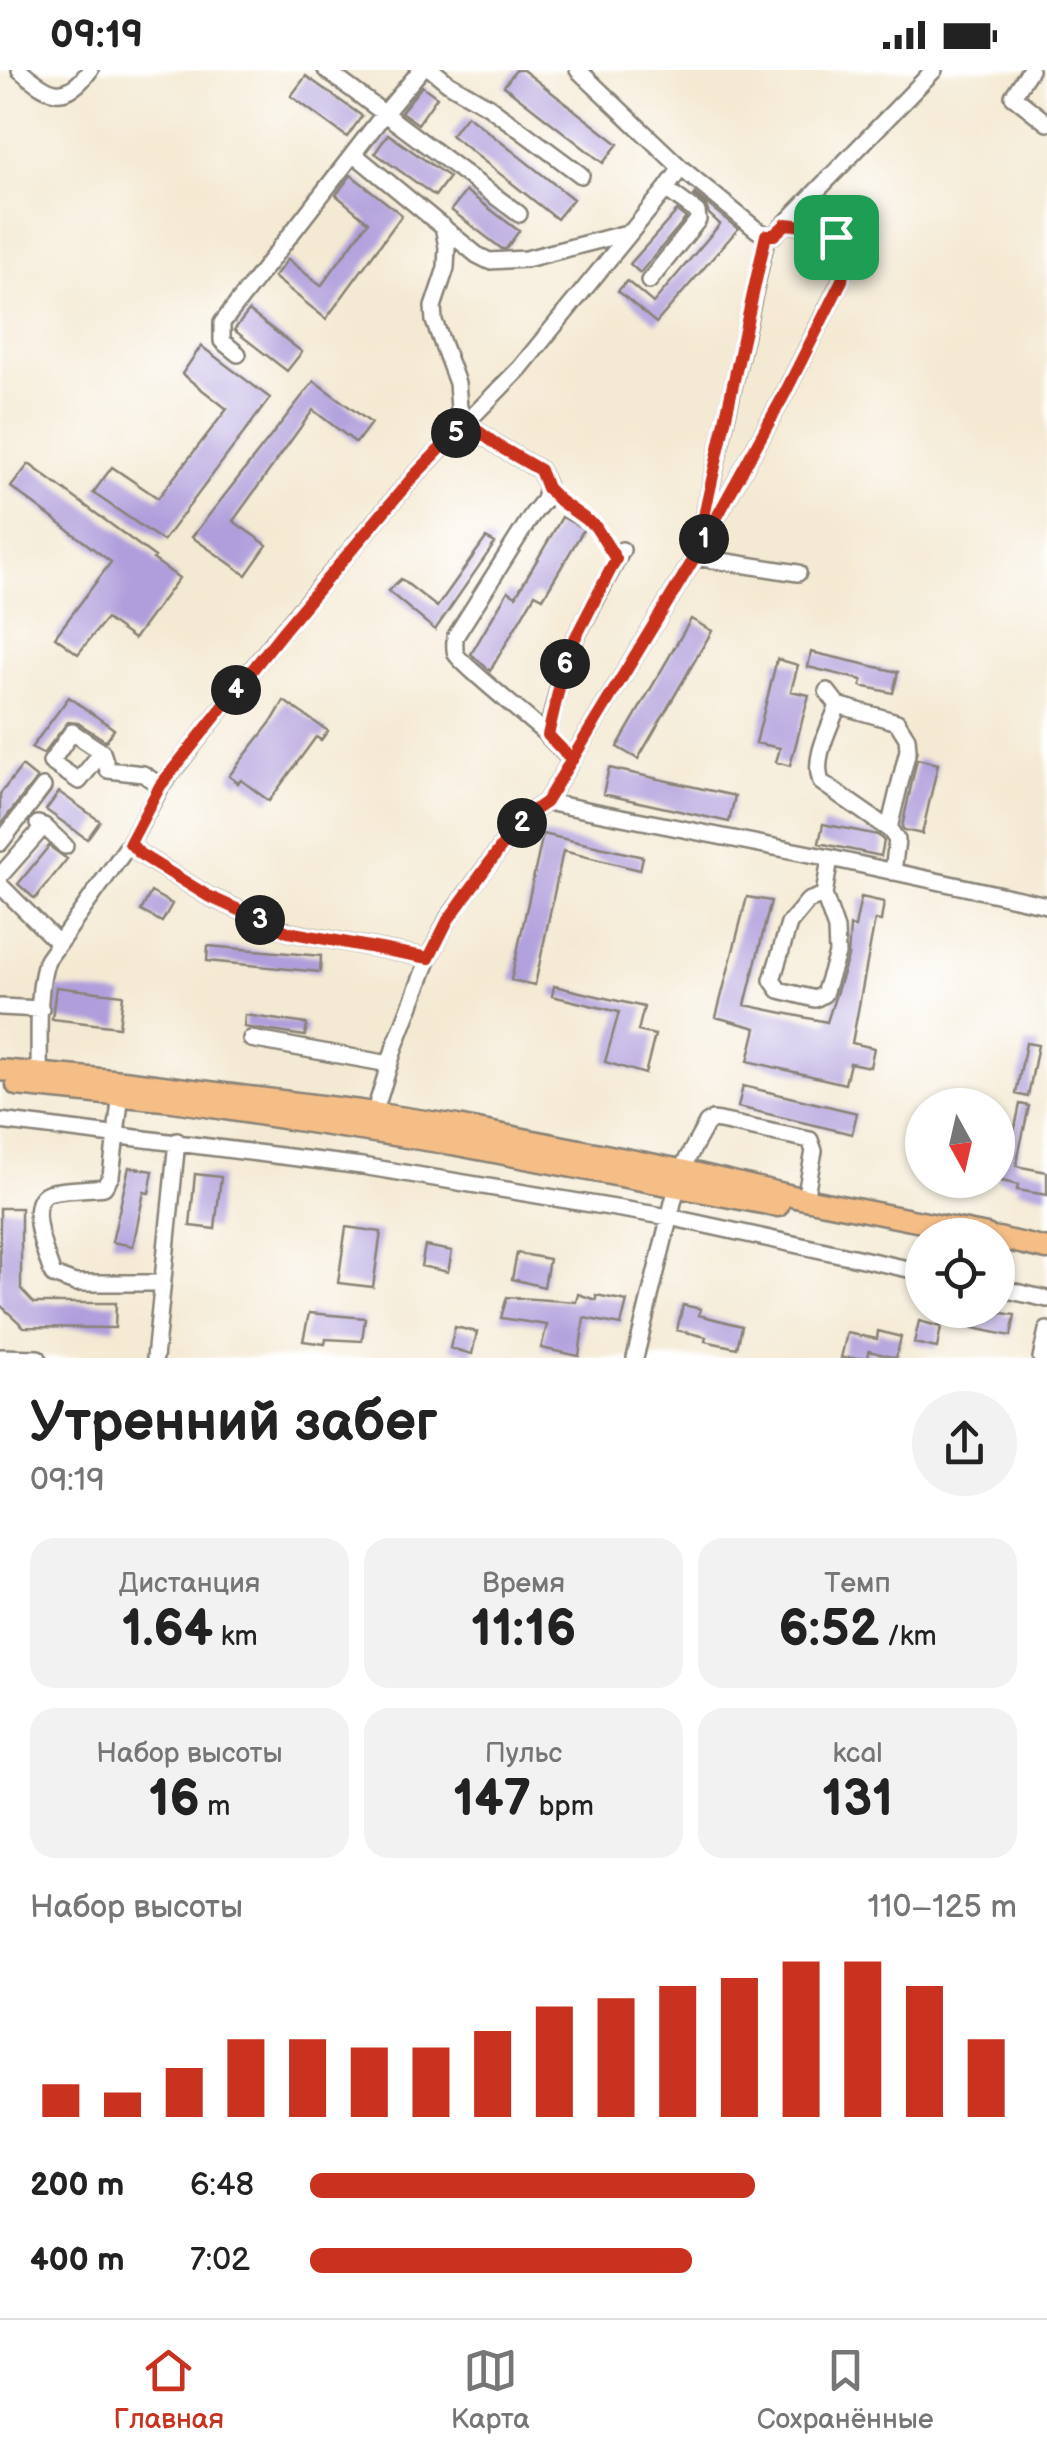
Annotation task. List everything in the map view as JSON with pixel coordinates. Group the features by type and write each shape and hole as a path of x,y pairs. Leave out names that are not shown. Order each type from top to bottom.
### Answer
{"main road":[{"path":"0,1070 372,1122 457,1126 905,1232"},
{"path":"0,1084 122,1088"},
{"path":"679,1178 905,1220"},
{"path":"1015,1242 1047,1249"},
{"path":"1015,1255 1047,1262"}],"street":[{"path":"20,70 44,90 58,94 70,91 90,70"},
{"path":"326,70 518,214"},
{"path":"238,354 222,341 222,322 422,70"},
{"path":"432,70 581,175"},
{"path":"578,70 680,168 766,235 774,235 786,224 934,70"},
{"path":"1030,70 1013,96 1047,123"},
{"path":"354,154 489,262 526,259 631,232"},
{"path":"38,1074 42,973 47,960 130,843 160,786 329,574 413,477 520,368 680,168"},
{"path":"649,281 698,220 697,212 666,189"},
{"path":"372,1122 389,1064 429,958 448,920 507,839 546,802 572,760 695,557 842,280 845,265 836,237 824,228 786,224"},
{"path":"443,226 448,247 446,268 433,307 434,321 457,383 458,408 466,422 540,470 547,488 544,500 455,638 456,655 572,760"},
{"path":"695,557 766,235"},
{"path":"457,383 482,407"},
{"path":"548,735 567,654 619,554"},
{"path":"695,557 798,573"},
{"path":"826,691 838,704 897,722 907,738 908,750 890,830"},
{"path":"838,704 817,762 817,773 821,782 890,830 897,840 893,872"},
{"path":"102,752 108,770 144,774 160,786"},
{"path":"0,843 43,787"},
{"path":"546,802 1047,906"},
{"path":"20,817 44,826 65,846"},
{"path":"0,876 44,826"},
{"path":"130,843 140,854 208,896 288,932 429,958"},
{"path":"824,895 808,901 789,924 772,980 779,990 815,999 824,994 837,954 836,929 824,895 830,858"},
{"path":"0,885 58,943"},
{"path":"0,1007 41,1010"},
{"path":"251,1039 389,1064"},
{"path":"122,1088 111,1176 104,1187 48,1193 40,1200 36,1218 52,1275 76,1283 162,1282"},
{"path":"635,1358 679,1178 703,1128 712,1120 804,1138 813,1144 805,1199"},
{"path":"0,1121 362,1166 669,1217 905,1268"},
{"path":"155,1358 177,1141"},
{"path":"1015,1292 1047,1299"},
{"path":"1041,1358 1047,1330"},
{"path":"0,1357 38,1358"}],"path":[{"path":"547,488 595,526 619,554"}],"building":[{"path":"516,70 523,70 618,144 603,163 504,86"},
{"path":"306,76 362,116 347,137 291,96"},
{"path":"422,86 437,97 418,124 401,112"},
{"path":"467,115 573,199 557,219 451,135"},
{"path":"388,134 449,177 435,196 375,153"},
{"path":"351,175 402,215 326,319 274,277 288,259 321,286 368,222 336,195"},
{"path":"466,191 519,231 506,249 451,210"},
{"path":"695,194 738,229 656,323 618,291 627,281 653,303 720,224"},
{"path":"677,211 686,218 640,273 630,264"},
{"path":"249,311 302,352 287,371 234,330"},
{"path":"201,346 270,398 163,541 93,493 112,467 158,498 227,409 182,374"},
{"path":"314,381 371,423 356,443 313,410 233,521 267,545 246,575 192,537"},
{"path":"29,464 179,578 134,639 106,619 78,654 55,637 111,562 11,487"},
{"path":"562,517 584,529 543,598 535,594 490,671 471,654 508,591 516,596"},
{"path":"486,538 495,543 435,630 388,591 401,579 437,607"},
{"path":"691,619 712,631 638,759 617,747"},
{"path":"811,652 898,672 893,693 861,686 862,680 808,667"},
{"path":"777,659 798,665 791,691 809,695 790,766 776,762 780,748 756,743"},
{"path":"69,697 114,729 106,741 78,723 68,722 43,754 31,748"},
{"path":"284,701 328,731 321,740 316,737 269,801 229,776"},
{"path":"917,759 938,764 922,834 902,827"},
{"path":"22,766 37,778 0,825 0,794"},
{"path":"609,768 735,796 729,822 603,794"},
{"path":"59,792 100,821 87,839 46,810"},
{"path":"823,824 878,835 884,841 881,856 819,843"},
{"path":"543,834 643,857 640,870 563,851 535,985 511,980"},
{"path":"49,846 67,859 35,899 18,884"},
{"path":"151,892 172,904 162,922 141,911"},
{"path":"747,897 771,901 745,1005 827,1022 848,957 850,926 855,927 861,897 884,902 881,921 875,920 852,1043 874,1048 870,1067 850,1063 845,1084 748,1061 756,1028 716,1017"},
{"path":"208,946 321,956 320,972 207,961"},
{"path":"554,986 644,1007 638,1031 655,1035 645,1074 605,1062 619,1012 552,996"},
{"path":"56,987 123,995 119,1027 52,1019"},
{"path":"245,1015 307,1024 305,1036 244,1027"},
{"path":"1026,1043 1038,1045 1028,1097 1016,1094"},
{"path":"743,1086 857,1113 852,1134 738,1107"},
{"path":"1020,1104 1029,1106 1016,1166 1047,1172 1047,1195 1017,1190 1015,1184 1015,1128"},
{"path":"129,1167 153,1171 149,1193 144,1192 133,1246 112,1242"},
{"path":"195,1174 221,1177 215,1229 190,1226"},
{"path":"0,1208 21,1208 21,1289 34,1303 116,1303 115,1328 24,1327 0,1305"},
{"path":"346,1227 381,1232 373,1287 338,1283"},
{"path":"425,1246 452,1251 448,1272 421,1266"},
{"path":"517,1253 549,1259 544,1287 512,1279"},
{"path":"578,1294 596,1300 596,1295 627,1301 621,1325 584,1318 579,1356 541,1348 547,1325 501,1318 507,1297 576,1302"},
{"path":"683,1305 701,1309 699,1315 742,1326 737,1348 677,1330"},
{"path":"309,1313 365,1318 362,1341 303,1341"},
{"path":"455,1327 477,1332 472,1354 450,1348"},
{"path":"917,1328 941,1328 937,1348 914,1343"},
{"path":"973,1328 1013,1328 1011,1336"},
{"path":"878,1331 901,1337 896,1358 869,1351 868,1358 841,1358 847,1333 877,1339"}],"route":[{"path":"836,237 824,228 786,224 774,235 766,235 695,557 633,658 572,760 548,735 551,717 567,654 616,559 595,526 547,488 540,470 466,422 413,477 284,630 160,786 130,843 140,854 208,896 288,932 429,958 448,920 507,839 546,802 572,760 695,557 842,280 845,265 836,237"}]}
